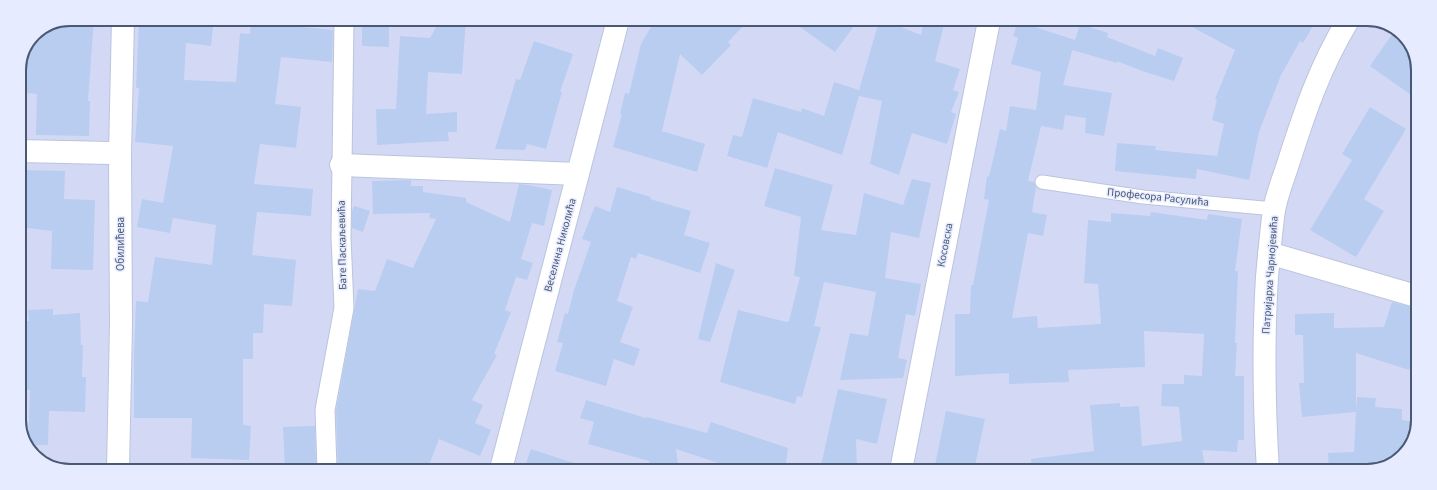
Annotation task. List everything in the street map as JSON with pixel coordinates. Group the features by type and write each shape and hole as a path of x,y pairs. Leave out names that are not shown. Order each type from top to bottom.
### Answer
{"street":[{"name":"Обилићева","path":"118,464 121,325 120,154 123,26"},
{"name":"Бате Паскаљевића","path":"327,464 325,410 344,308 341,237 344,26"},
{"name":"Веселина Николића","path":"502,464 616,26"},
{"name":"Косовска","path":"902,464 988,26"},
{"name":"Патријарха Чарнојевића","path":"1268,464 1265,416 1265,313 1274,209 1300,125 1316,81 1335,41 1344,26"},
{"path":"26,151 120,154"},
{"path":"341,165 578,174"},
{"path":"1269,253 1411,295"}],"lane":[{"name":"Професора Расулића","path":"1042,182 1143,197 1274,209"}],"shaded area":[{"path":"1373,26 1381,28 1394,35 1402,43 1410,58 1411,67 1411,420 1409,434 1404,445 1394,455 1381,462 1373,464 64,464 56,462 43,455 35,447 29,437 26,423 26,70 29,53 33,45 45,33 61,27"}],"building":[{"path":"70,26 93,26 88,101 90,101 89,136 36,135 37,94 26,93 27,61 33,45 45,33 53,29"},
{"path":"139,26 213,26 211,46 186,43 184,80 236,82 240,33 250,34 251,26 302,26 333,30 332,62 281,57 275,104 301,107 296,148 260,144 254,184 313,189 311,216 257,212 252,255 296,260 292,306 264,304 263,333 253,333 253,359 243,359 243,425 251,426 249,460 191,458 192,418 134,418 136,301 148,302 155,257 212,265 216,225 173,218 170,233 137,227 142,199 163,203 173,146 135,142 139,88 136,88"},
{"path":"362,26 389,26 389,47 362,46"},
{"path":"437,26 466,26 462,74 428,72 426,114 457,112 457,132 448,132 449,141 377,145 376,109 396,109 400,36 430,38"},
{"path":"652,26 743,26 728,42 731,45 702,75 680,54 662,131 705,144 697,172 613,147 622,114 620,114 625,93 629,94 641,44"},
{"path":"798,26 854,26 835,52"},
{"path":"878,26 898,26 921,35 923,26 944,26 935,61 960,69 953,90 959,92 951,112 956,114 947,144 912,133 899,175 870,164 882,101 859,96 842,155 778,132 767,168 727,156 733,135 742,137 753,98 801,112 802,108 824,116 834,82 859,90"},
{"path":"1016,26 1035,26 1075,40 1063,85 1112,93 1104,136 1085,133 1086,118 1065,115 1063,130 1041,126 1028,181 1034,182 1036,187 1032,212 1047,215 1043,236 1028,233 1012,318 1037,316 1038,328 1101,324 1098,284 1084,283 1088,220 1111,222 1111,213 1150,216 1151,212 1207,220 1208,214 1242,219 1235,271 1238,271 1235,376 1244,376 1244,440 1238,440 1237,452 1202,450 1205,464 1031,464 1031,459 1094,451 1090,405 1120,403 1120,407 1139,406 1142,446 1182,441 1179,407 1161,406 1162,384 1184,384 1184,375 1202,376 1204,334 1144,331 1145,367 1068,370 1069,382 1009,384 1009,373 955,376 955,314 970,314 971,285 973,285 989,200 984,199 987,176 989,177 1000,129 1006,131 1010,106 1036,110 1041,72 1011,64 1018,38 1013,36"},
{"path":"1079,26 1086,26 1108,33 1107,37 1155,56 1158,48 1183,58 1174,81 1117,61 1117,63 1072,50"},
{"path":"1190,26 1313,26 1303,43 1300,41 1281,75 1259,132 1249,180 1197,169 1196,179 1115,171 1117,143 1156,146 1155,150 1217,156 1224,124 1212,120 1217,100 1215,99 1235,50"},
{"path":"1392,34 1394,35 1402,43 1410,58 1411,95 1370,66"},
{"path":"534,41 573,54 560,92 562,92 546,149 527,144 525,150 495,149 516,79 520,80"},
{"path":"1370,107 1406,129 1364,199 1384,211 1356,257 1310,230 1352,160 1342,154"},
{"path":"775,168 833,185 821,230 856,235 864,193 903,205 912,179 931,183 919,238 891,232 885,278 921,284 915,316 906,314 898,358 907,360 903,378 840,380 850,333 868,336 876,292 824,282 814,326 821,327 802,397 797,396 795,404 720,382 738,310 787,322 789,321 800,277 794,276 801,217 764,206"},
{"path":"26,170 65,171 64,199 95,200 93,270 51,269 52,231 26,228"},
{"path":"411,180 411,186 423,186 423,192 466,198 466,202 510,222 519,184 552,190 544,226 532,223 521,259 533,263 527,280 516,277 505,310 511,312 494,354 497,355 472,400 483,405 475,423 491,430 480,456 439,439 430,464 338,464 336,411 358,289 375,291 387,259 413,268 436,219 429,218 430,213 373,214 372,181"},
{"path":"617,187 651,197 650,199 691,211 684,235 710,243 700,273 638,253 636,259 631,257 617,301 633,307 620,342 640,349 634,366 614,359 606,386 555,371 563,343 557,342 565,313 568,314 574,290 591,242 582,239 595,206 610,212"},
{"path":"354,206 370,211 363,232 352,228 352,211"},
{"path":"716,263 735,270 710,342 698,339"},
{"path":"1392,302 1411,307 1411,364 1409,370 1356,353 1356,411 1357,397 1376,398 1375,407 1402,409 1402,420 1411,421 1409,434 1404,445 1394,455 1381,462 1373,464 1329,464 1328,453 1354,452 1356,412 1302,417 1299,383 1304,383 1303,335 1295,335 1295,314 1334,313 1334,328 1384,327"},
{"path":"53,309 53,315 80,313 81,345 83,345 82,377 86,377 85,412 49,411 48,445 34,445 28,435 30,390 26,390 26,321 29,321 28,310"},
{"path":"838,389 887,399 877,444 856,439 857,464 821,464"},
{"path":"586,400 646,418 647,417 707,433 711,422 788,448 786,464 721,464 676,449 678,464 649,464 649,461 588,444 594,422 580,418"},
{"path":"946,411 985,419 975,464 935,464"},
{"path":"315,426 316,464 285,464 283,427"},
{"path":"531,449 577,464 526,464"}]}
